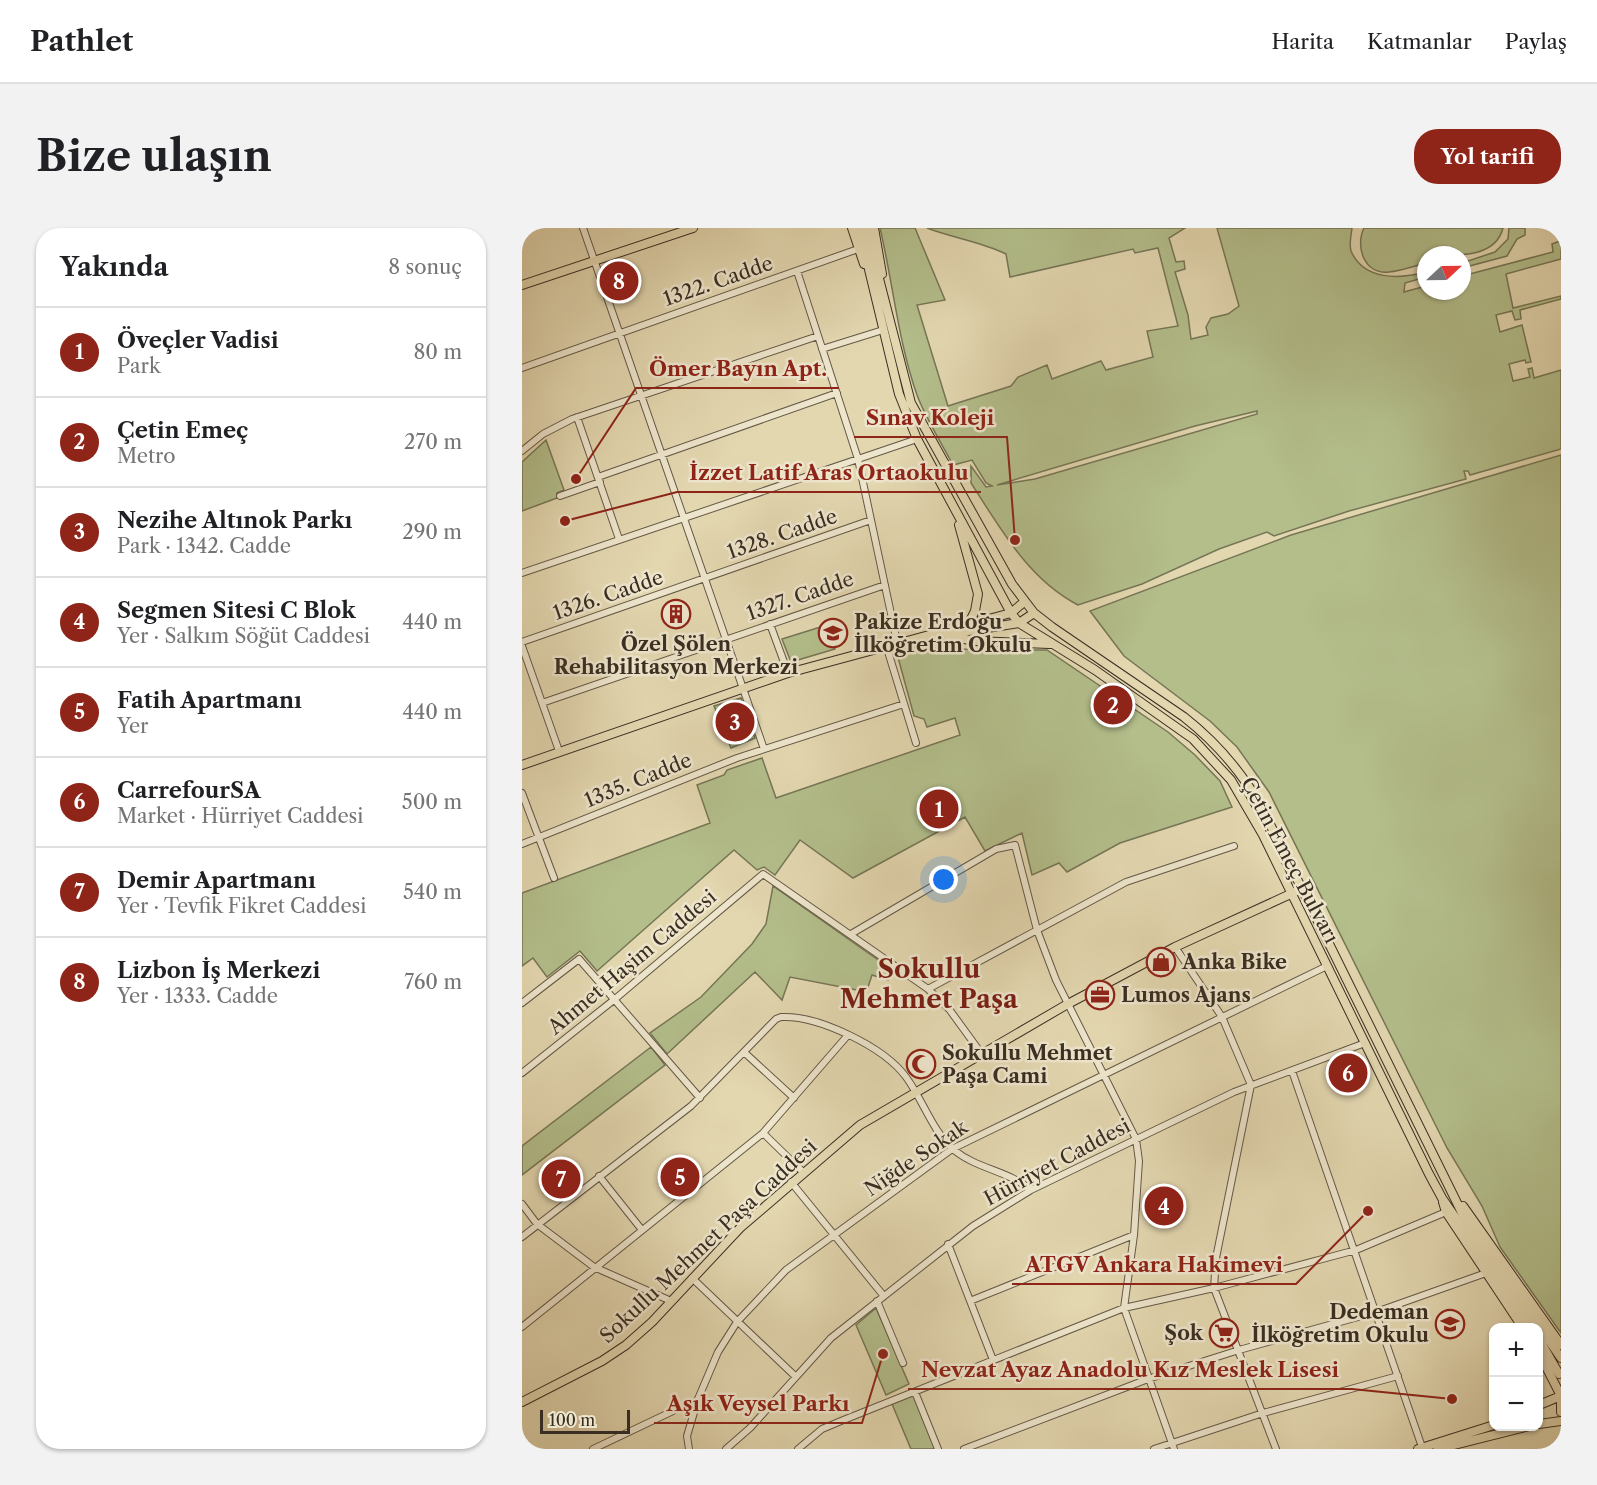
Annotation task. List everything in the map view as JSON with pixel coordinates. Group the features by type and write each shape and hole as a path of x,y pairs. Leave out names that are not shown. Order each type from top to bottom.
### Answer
{"main road":[{"name":"Çetin Emeç Bulvarı","path":"852,228 874,290"},
{"name":"Çetin Emeç Bulvarı","path":"859,228 899,394 917,439 1011,613 1019,623 1158,713 1193,739 1214,760 1247,804 1442,1198 1528,1323"},
{"name":"Çetin Emeç Bulvarı","path":"866,228 906,386 915,411 991,550 1024,602 1034,613 1184,717 1220,749 1253,791 1462,1213 1561,1358"},
{"name":"Çetin Emeç Bulvarı","path":"874,228 883,288"},
{"path":"522,285 689,229"},
{"path":"954,509 978,594 975,611 969,623"},
{"path":"522,765 742,687 886,645 1011,613 1024,602"},
{"path":"897,642 1019,623 1034,613"},
{"path":"944,635 975,641 1052,645"},
{"name":"Sokullu Mehmet Paşa Caddesi","path":"522,1402 602,1361 626,1345 740,1228 860,1125 1066,1005 1175,947 1302,889"},
{"name":"Çetin Emeç Bulvarı","path":"1448,1186 1561,1345"},
{"name":"Çetin Emeç Bulvarı","path":"1442,1198 1446,1212 1520,1323"},
{"path":"1543,1346 1559,1374"},
{"path":"1543,1361 1561,1396 1561,1412"},
{"path":"1543,1403 1561,1396"},
{"path":"1543,1423 1561,1421"},
{"path":"1421,1448 1489,1427"},
{"path":"1438,1449 1509,1431"}],"street":[{"path":"583,228 764,749"},
{"name":"1322. Cadde","path":"522,368 858,249"},
{"path":"797,271 858,459 897,642"},
{"path":"822,348 883,330"},
{"path":"522,451 550,430 577,417 818,336"},
{"path":"560,496 661,454 837,393"},
{"path":"577,417 619,539"},
{"path":"522,573 917,439"},
{"name":"1328. Cadde","path":"704,579 871,520"},
{"name":"1326. Cadde","path":"522,644 704,579"},
{"name":"1327. Cadde","path":"542,703 885,585"},
{"path":"770,624 788,673"},
{"path":"522,644 559,751"},
{"path":"886,645 916,743"},
{"name":"1335. Cadde","path":"522,844 764,749 904,704"},
{"path":"522,793 554,878"},
{"path":"981,1053 949,1009 928,988 850,933 996,849 1015,845 1037,930 1066,1005 1137,1139 1140,1161 1134,1235 1124,1308 1172,1446"},
{"path":"928,988 1126,882 1234,846"},
{"name":"Ahmet Haşim Caddesi","path":"522,1074 763,874 850,933"},
{"path":"1175,947 1222,1017 1251,1085 1216,1258 1214,1288 1276,1449"},
{"path":"522,1003 579,959 700,1098"},
{"name":"Niğde Sokak","path":"689,1449 687,1436 699,1396 718,1352 738,1322 771,1284 835,1233 952,1149 1327,966"},
{"path":"522,1238 700,1098 776,1019 781,1017 816,1023 848,1035 883,1054 898,1067 952,1149 969,1161 1023,1184 1031,1190"},
{"path":"522,1327 763,1133 848,1035"},
{"name":"Hürriyet Caddesi","path":"726,1449 750,1428 831,1338 948,1245 1031,1190 1251,1085 1365,1043"},
{"path":"745,1053 794,1098"},
{"path":"1292,1071 1356,1250 1421,1448"},
{"path":"763,1133 803,1172"},
{"path":"599,1176 642,1230"},
{"path":"791,1182 884,1295"},
{"path":"522,1204 537,1224 594,1267 671,1301"},
{"path":"798,1449 822,1429 1124,1308 1214,1288 1356,1250 1446,1212"},
{"path":"970,1300 1134,1235"},
{"path":"948,1245 993,1360"},
{"path":"964,1449 1148,1379 1239,1350 1376,1312 1486,1273"},
{"path":"692,1278 796,1377"},
{"path":"877,1301 903,1363"},
{"path":"1154,1449 1172,1446 1263,1413 1398,1376"},
{"path":"915,1392 938,1449"},
{"path":"593,1449 673,1411"}],"green space":[{"path":"880,228 915,228 945,300 917,305 948,406 1011,386 1018,377 1047,365 1052,379 1101,361 1106,370 1153,357 1147,331 1178,326 1158,248 1135,253 1133,249 1010,277 1006,254 927,228 1185,228 1169,238 1176,262 1184,261 1185,269 1175,272 1188,315 1191,339 1208,335 1206,327 1211,318 1228,314 1239,306 1217,228 1352,228 1351,251 1357,261 1374,273 1394,276 1417,274 1417,280 1405,283 1404,292 1417,288 1417,300 1471,300 1471,274 1553,252 1552,244 1560,241 1558,228 1561,228 1561,259 1506,274 1513,308 1561,296 1561,299 1520,310 1521,319 1515,320 1512,311 1496,315 1500,332 1522,325 1531,362 1526,363 1525,360 1509,364 1513,381 1530,377 1528,369 1532,368 1534,378 1561,370 1561,449 1470,475 1468,471 1464,471 1466,479 1349,511 1274,536 1267,532 1219,549 1142,584 1078,605 1044,581 1017,552 971,483 971,466 986,487 992,486 986,483 972,460 953,465 917,395 900,333","holes":["1257,411 1257,414 1035,479 997,485 1195,426"]},
{"path":"1364,228 1503,228 1491,246 1471,254 1471,246 1417,246 1417,266 1389,272 1380,272 1368,264 1361,251 1361,235"},
{"path":"1509,228 1525,228 1525,235 1517,239 1507,256 1471,266 1471,260 1495,252 1508,239"},
{"path":"546,440 564,490 557,493 557,498 522,511 522,462"},
{"path":"1561,455 1561,1333 1500,1247 1482,1206 1447,1148 1269,792 1237,747 1210,721 1124,656 1090,611 1291,535"},
{"path":"827,625 835,649 791,662 782,639"},
{"path":"913,647 1047,650 1168,732 1220,781 1232,807 1120,843 1067,872 1059,863 1032,875 1022,833 985,851 965,817 853,878 800,840 775,875 764,867 757,870 734,850 597,971 580,951 547,977 533,958 522,966 522,893 710,823 697,785 724,775 727,770 762,758 776,798 960,735 955,718 927,727 924,719 914,716 896,650"},
{"path":"741,698 755,738 731,748 714,706"},
{"path":"773,886 891,969 888,980 872,975 868,987 862,991 790,977 782,1000 755,972 667,1054 650,1033 701,997 752,944 766,924"},
{"path":"651,1047 665,1065 522,1175 522,1146"},
{"path":"876,1308 909,1384 886,1395 856,1325"},
{"path":"913,1395 937,1449 911,1449 892,1404"}],"place":[{"name":"Lizbon İş Merkezi","path":"619,281"},
{"name":"Ömer Bayın Apt.","path":"576,479"},
{"name":"İzzet Latif Aras Ortaokulu","path":"565,521"},
{"name":"Sınav Koleji","path":"1015,540"},
{"name":"Özel Şölen Rehabilitasyon Merkezi","path":"676,614"},
{"name":"Pakize Erdoğu İlköğretim Okulu","path":"833,633"},
{"name":"Çetin Emeç","path":"1113,705"},
{"name":"Nezihe Altınok Parkı","path":"735,722"},
{"name":"Öveçler Vadisi","path":"939,809"},
{"name":"Anka Bike","path":"1161,962"},
{"name":"Lumos Ajans","path":"1100,995"},
{"name":"Sokullu Mehmet Paşa Cami","path":"921,1064"},
{"name":"CarrefourSA","path":"1348,1073"},
{"name":"Fatih Apartmanı","path":"680,1177"},
{"name":"Demir Apartmanı","path":"561,1179"},
{"name":"Segmen Sitesi C Blok","path":"1164,1206"},
{"name":"ATGV Ankara Hakimevi","path":"1368,1211"},
{"name":"Dedeman İlköğretim Okulu","path":"1450,1324"},
{"name":"Şok","path":"1224,1333"},
{"name":"Aşık Veysel Parkı","path":"883,1354"},
{"name":"Nevzat Ayaz Anadolu Kız Meslek Lisesi","path":"1452,1399"}],"district":[{"name":"Sokullu Mehmet Paşa","path":"929,984"}]}
